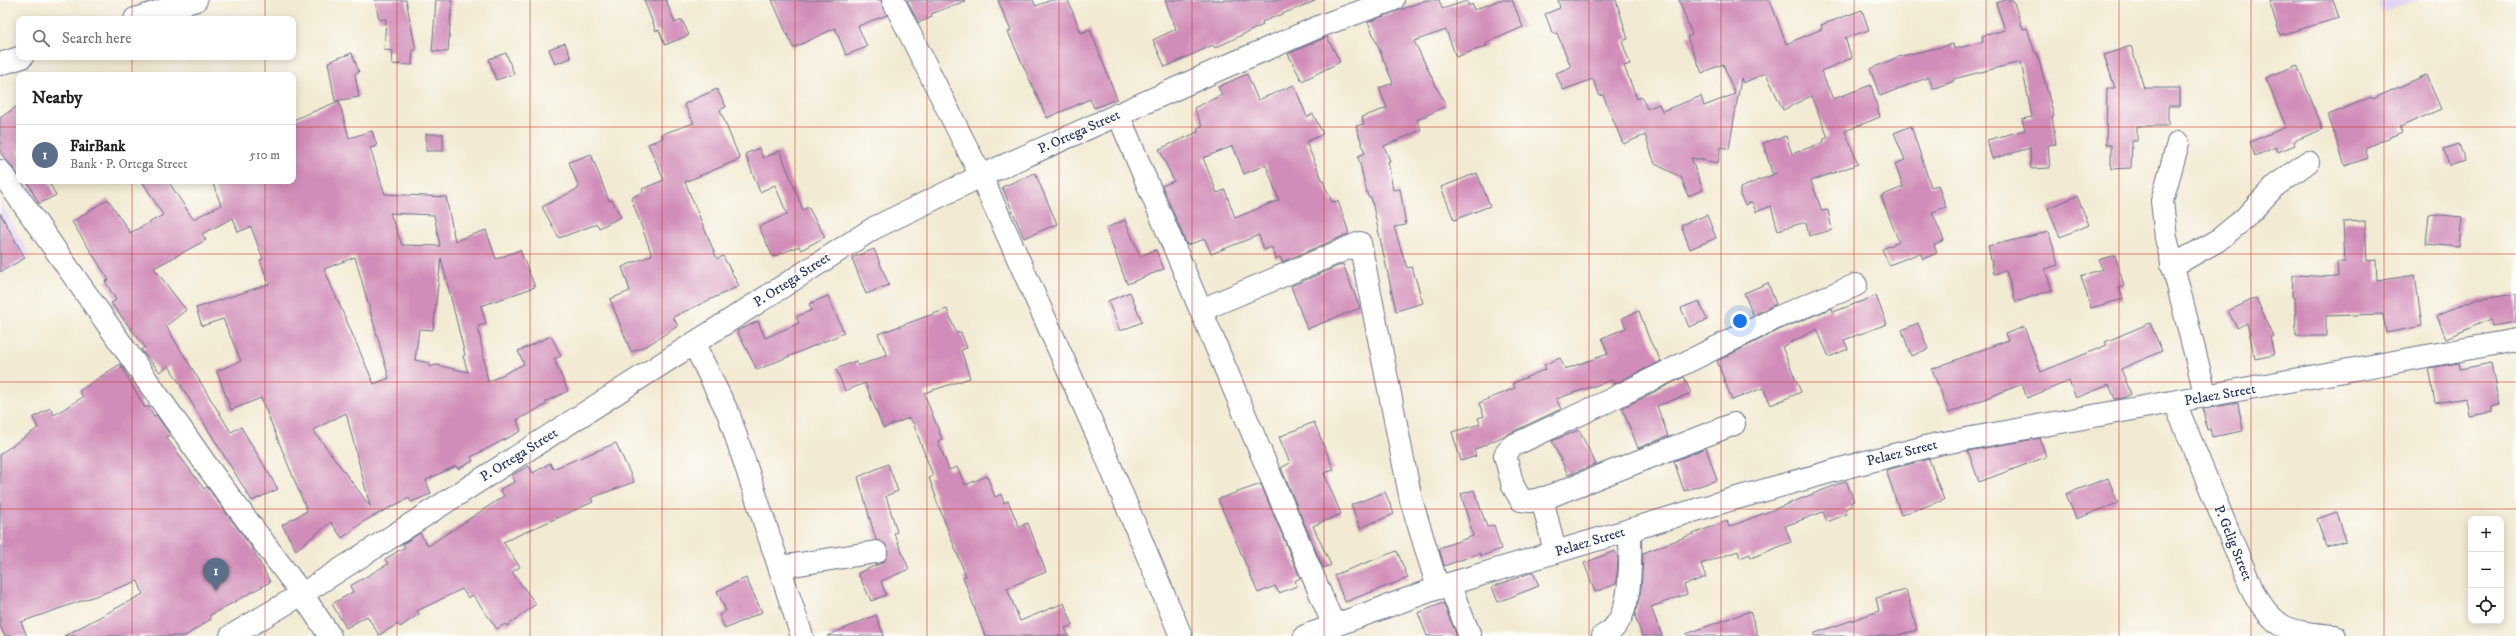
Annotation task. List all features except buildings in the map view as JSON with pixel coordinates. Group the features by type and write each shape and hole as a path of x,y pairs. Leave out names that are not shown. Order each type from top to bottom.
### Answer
{"street":[{"path":"145,16 196,0"},
{"path":"892,0 981,176 1099,439 1181,636"},
{"name":"P. Ortega Street","path":"231,636 302,594 874,228 981,176 1275,45 1393,0"},
{"path":"0,64 16,59"},
{"path":"1118,114 1334,626"},
{"path":"2178,143 2162,201 2166,238 2206,397"},
{"path":"2172,266 2217,241 2244,219 2275,186 2308,162"},
{"path":"0,171 212,473 302,594 330,636"},
{"path":"1201,310 1360,243 1412,500 1444,586 1470,636"},
{"path":"1734,424 1542,498 1530,501 1521,500 1517,494 1505,455 1512,446 1606,402 1776,318 1856,285"},
{"name":"Pelaez Street","path":"1305,636 1444,586 1555,552 1843,468 1938,444 2175,403 2516,340"},
{"path":"694,344 729,415 802,636"},
{"name":"P. Gelig Street","path":"2175,403 2254,594 2265,612 2273,621 2298,632 2335,636"},
{"path":"1542,498 1555,552"},
{"path":"1604,636 1620,622 1625,605 1630,577 1630,530"},
{"path":"780,567 876,552"}],"shaded area":[{"path":"2378,0 2421,0 2381,12"},
{"path":"0,201 31,257 0,274"}],"place":[{"name":"FairBank","path":"216,591"}]}
